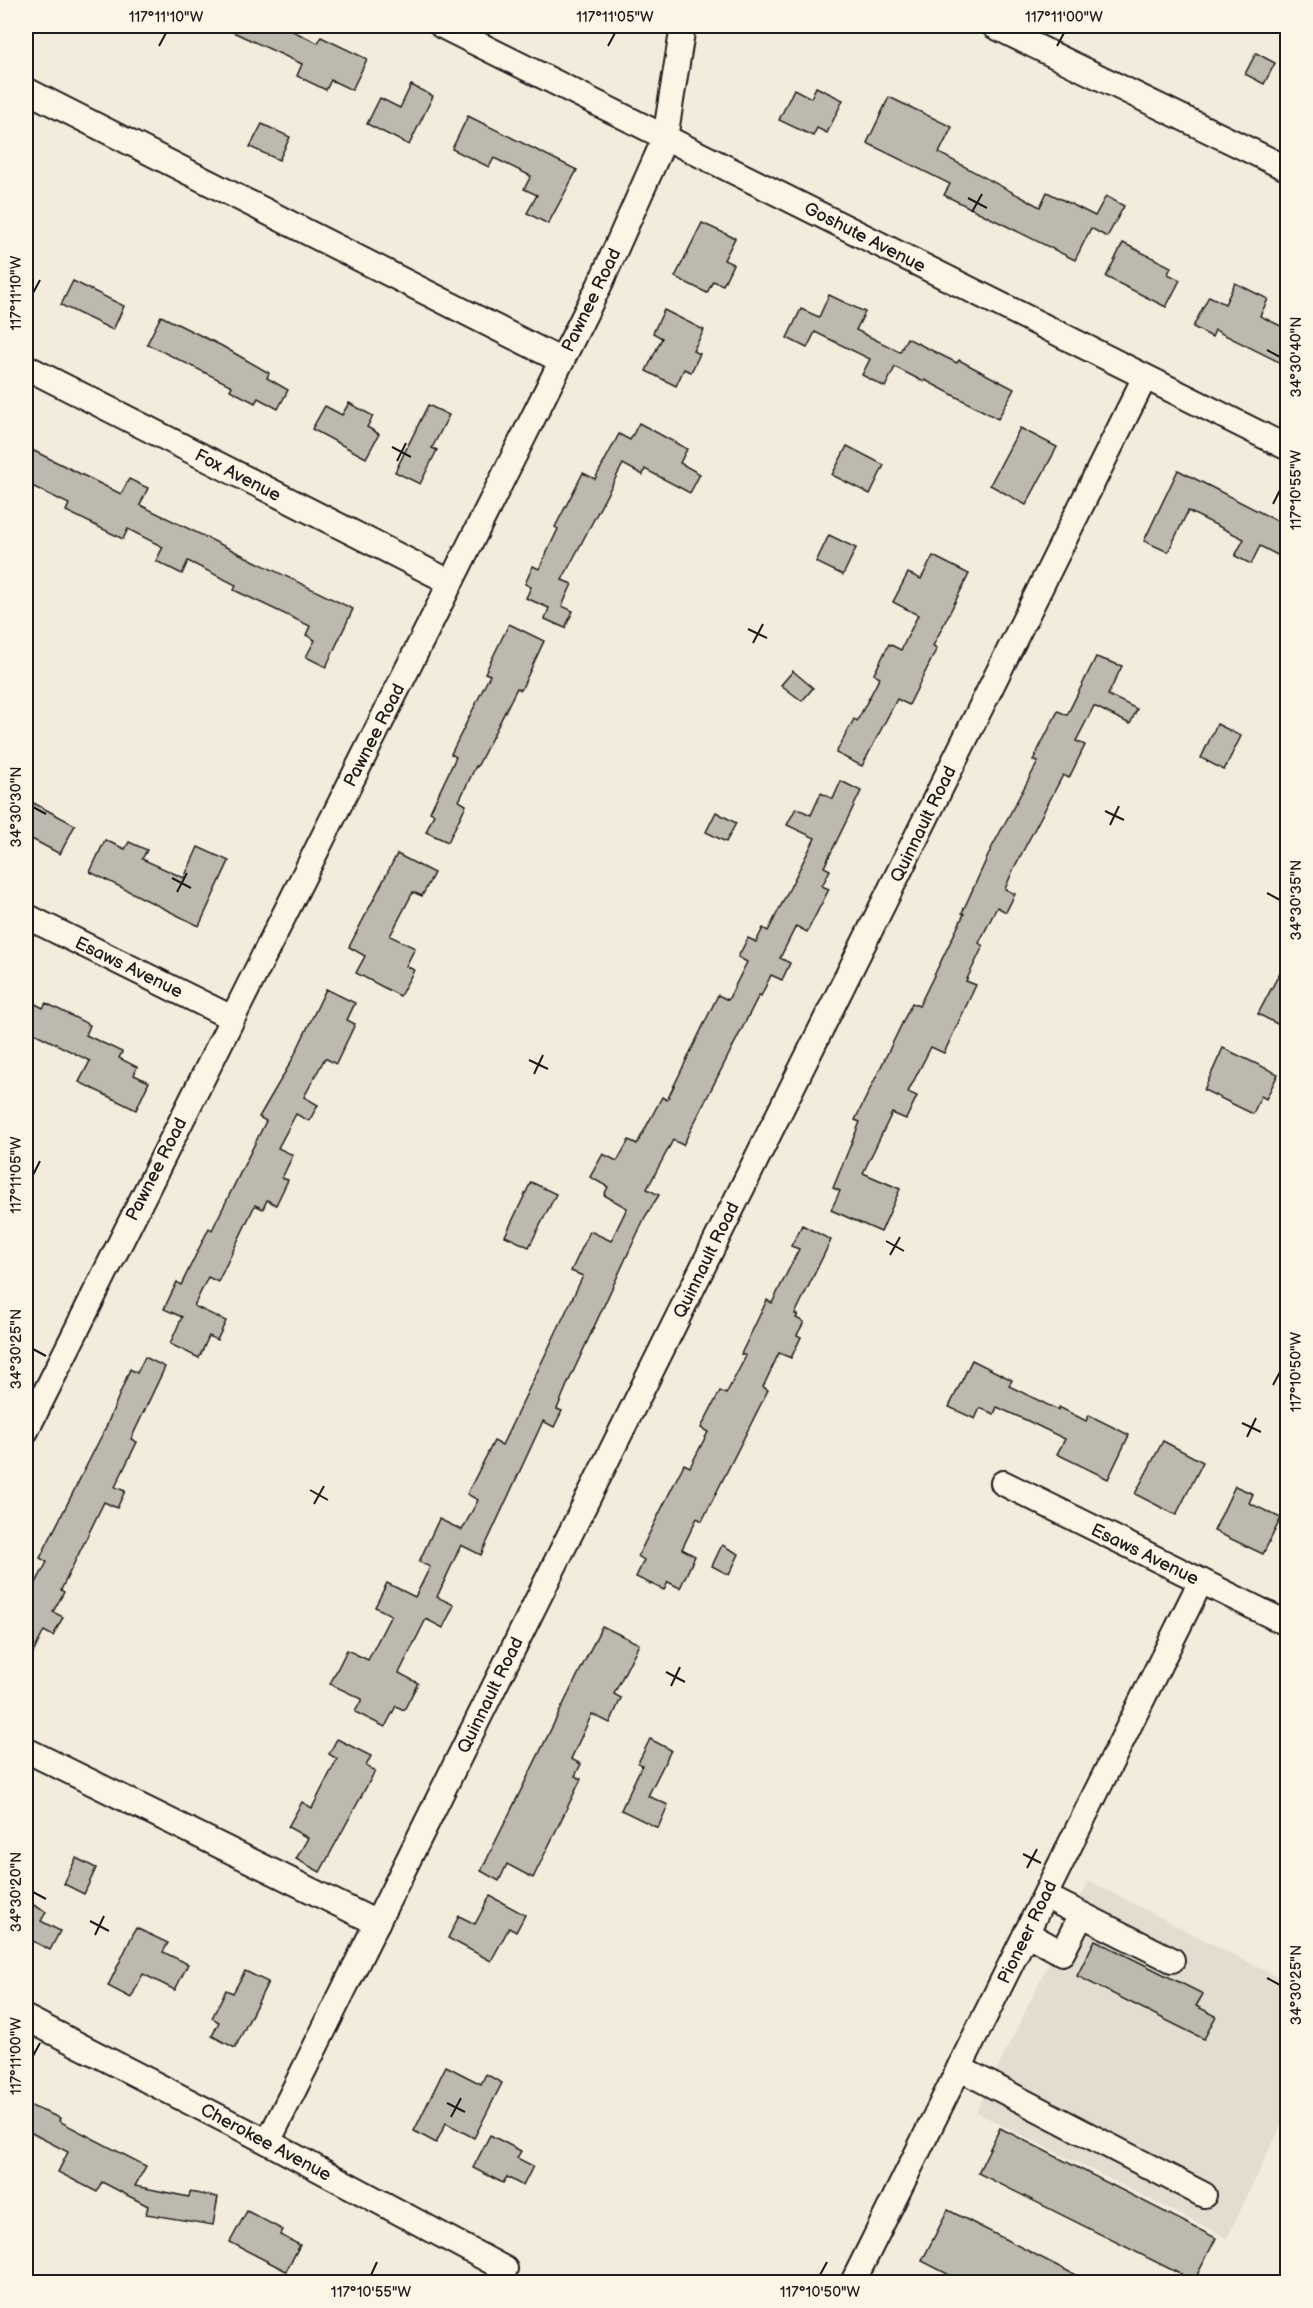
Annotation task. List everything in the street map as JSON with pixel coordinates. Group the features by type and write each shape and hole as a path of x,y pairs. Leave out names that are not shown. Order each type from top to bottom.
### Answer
{"street":[{"name":"Goshute Avenue","path":"442,26 1287,448"},
{"name":"Pawnee Road","path":"26,1431 600,284 665,138 683,26"},
{"path":"994,26 1287,169"},
{"path":"26,90 562,361"},
{"name":"Fox Avenue","path":"26,367 450,582"},
{"name":"Quinnault Road","path":"268,2142 1144,377"},
{"name":"Esaws Avenue","path":"26,916 232,1018"},
{"name":"Esaws Avenue","path":"1003,1483 1287,1624"},
{"name":"Pioneer Road","path":"853,2283 1201,1581"},
{"path":"26,1750 377,1923"},
{"path":"1045,1896 1172,1960"},
{"path":"1026,1933 1062,1953 1081,1916"},
{"name":"Cherokee Avenue","path":"26,2018 268,2142 505,2269"},
{"path":"959,2068 1204,2195"}],"shaded area":[{"path":"1089,1881 1287,1982 1287,2113 1227,2238 976,2112"}],"building":[{"path":"220,26 282,26 318,43 321,37 367,59 352,90 331,80 326,90 297,76 302,64"},
{"path":"1256,53 1275,63 1264,84 1245,74"},
{"path":"411,85 433,96 409,145 367,124 380,98 400,108"},
{"path":"816,87 843,100 827,133 817,128 813,136 779,120 794,89 811,98"},
{"path":"889,97 952,127 939,153 1040,207 1047,192 1095,216 1106,196 1124,206 1107,237 1091,228 1075,260 944,195 950,184 867,143"},
{"path":"468,116 577,170 548,224 527,213 537,195 524,189 531,176 494,158 489,167 452,149"},
{"path":"262,124 290,137 279,160 250,147"},
{"path":"702,223 735,238 724,260 733,264 723,285 713,281 707,293 675,277"},
{"path":"1123,243 1171,267 1168,274 1180,280 1166,307 1106,277"},
{"path":"73,281 124,306 113,330 61,305"},
{"path":"1235,283 1268,299 1260,316 1287,329 1287,366 1215,330 1212,337 1193,327 1209,296 1225,304"},
{"path":"829,295 865,312 856,330 900,352 907,338 957,363 959,360 1014,389 998,419 925,380 924,382 895,367 885,387 862,375 870,359 815,332 807,348 787,338 801,309 819,317"},
{"path":"664,310 704,330 693,351 700,354 691,372 684,369 676,386 646,371 662,338 653,333"},
{"path":"161,316 222,346 269,373 267,378 288,390 278,409 258,398 255,403 230,390 232,386 147,344"},
{"path":"349,403 373,416 367,427 379,434 366,458 312,429 325,406 342,415"},
{"path":"428,405 449,415 432,448 437,450 420,484 395,472"},
{"path":"639,423 687,449 680,463 700,474 690,493 645,469 643,475 623,464 562,580 572,584 562,606 573,611 565,628 545,619 549,608 526,598 531,587 525,584 533,566 539,569 558,529 555,527 583,473 595,479 619,434 630,440"},
{"path":"1020,428 1057,447 1026,505 990,485"},
{"path":"847,446 884,465 870,494 832,475"},
{"path":"26,447 121,494 129,479 148,488 140,505 353,609 326,667 306,657 315,640 306,635 310,626 234,590 236,585 188,561 182,574 156,561 163,547 128,529 123,539 66,511 69,504 26,483"},
{"path":"1178,470 1287,526 1287,560 1260,546 1251,564 1235,556 1244,539 1188,511 1168,552 1144,541"},
{"path":"829,535 856,548 843,575 816,562"},
{"path":"933,556 969,574 933,646 937,648 909,705 897,699 862,766 836,753 854,719 857,721 880,677 874,674 889,644 901,650 918,615 893,602 908,573 921,579"},
{"path":"509,624 544,641 521,690 517,688 459,801 466,805 448,842 426,832 434,814 430,812 456,757 451,754 490,675 485,673"},
{"path":"1096,657 1122,666 1108,695 1137,709 1130,724 1094,706 1076,741 1085,745 1069,778 1063,775 1005,889 1015,894 1006,912 997,907 979,943 983,946 966,981 976,985 944,1053 931,1047 908,1092 917,1096 906,1119 892,1113 863,1173 900,1189 881,1232 831,1210 840,1191 833,1188 860,1122 855,1120 912,1003 919,1006 964,914 962,913 992,847 1038,762 1033,760 1058,711 1067,715"},
{"path":"793,671 813,688 802,701 781,685"},
{"path":"1217,724 1241,736 1224,770 1201,758"},
{"path":"841,781 861,791 824,867 830,870 822,886 829,889 807,932 796,926 780,958 790,963 782,980 771,975 683,1145 673,1140 647,1189 659,1195 645,1217 567,1385 557,1409 562,1411 554,1427 543,1421 481,1555 461,1545 437,1597 454,1605 443,1628 426,1619 399,1673 418,1683 404,1710 396,1706 385,1727 355,1712 362,1699 330,1684 347,1650 368,1660 391,1615 375,1607 387,1583 415,1597 430,1567 419,1562 439,1519 462,1530 478,1500 467,1494 494,1441 502,1445 583,1276 571,1271 590,1231 611,1241 627,1208 604,1195 608,1187 590,1177 603,1154 617,1161 629,1140 637,1144 662,1097 667,1100 718,995 728,1000 747,962 738,957 748,938 756,942 763,928 768,931 815,838 787,825 796,808 811,815 821,793 833,799"},
{"path":"26,799 75,825 60,854 26,836"},
{"path":"716,812 736,823 726,842 706,832"},
{"path":"105,840 125,849 129,842 147,850 142,859 184,878 198,847 229,861 199,926 90,872"},
{"path":"397,854 434,873 422,896 413,892 390,936 415,948 406,966 414,970 400,996 356,973 365,956 349,947"},
{"path":"1287,959 1287,1029 1258,1014"},
{"path":"326,989 355,1003 347,1020 355,1024 336,1064 325,1058 304,1097 318,1105 309,1121 296,1114 278,1148 293,1155 282,1178 288,1180 276,1205 267,1200 263,1209 255,1205 218,1282 208,1277 194,1306 226,1321 217,1340 209,1336 199,1358 170,1344 182,1317 164,1309 177,1282 181,1285 209,1228 212,1230 266,1121 259,1117 291,1062"},
{"path":"26,999 43,1008 46,1003 90,1025 86,1035 122,1052 119,1058 137,1067 134,1075 149,1082 136,1110 79,1082 90,1061 26,1029"},
{"path":"1223,1048 1278,1074 1266,1099 1261,1096 1253,1114 1204,1090"},
{"path":"531,1182 556,1194 529,1247 505,1236"},
{"path":"802,1225 831,1240 795,1314 798,1315 796,1318 804,1322 797,1335 801,1337 791,1358 779,1353 763,1387 768,1390 702,1521 697,1518 682,1549 695,1556 680,1588 668,1582 664,1590 636,1577 644,1560 638,1556 684,1464 690,1467 708,1432 701,1428 720,1391 726,1394 746,1356 741,1354 767,1300 772,1303 799,1249 791,1246"},
{"path":"145,1357 165,1367 131,1439 137,1442 115,1487 125,1491 117,1508 104,1502 61,1590 64,1592 53,1612 63,1617 53,1636 44,1631 26,1667 26,1602 47,1562 40,1558 106,1427 130,1369 137,1373"},
{"path":"972,1360 1012,1380 1009,1386 1058,1410 1059,1407 1086,1421 1089,1415 1129,1435 1108,1479 1057,1454 1065,1439 1028,1421 997,1407 994,1414 980,1408 975,1419 949,1407"},
{"path":"1163,1441 1203,1462 1176,1515 1135,1494"},
{"path":"1235,1486 1253,1494 1249,1503 1281,1518 1263,1554 1214,1531"},
{"path":"722,1545 739,1554 729,1575 712,1566"},
{"path":"602,1626 639,1644 614,1694 621,1698 610,1723 592,1714 571,1759 581,1764 575,1776 581,1779 533,1878 507,1864 499,1881 481,1871"},
{"path":"337,1739 371,1756 366,1766 375,1771 320,1872 296,1859 308,1838 288,1827 302,1802 312,1808 337,1759 329,1754"},
{"path":"650,1739 671,1750 648,1796 668,1805 658,1828 621,1810 642,1765 638,1763"},
{"path":"76,1858 96,1868 84,1894 64,1884"},
{"path":"490,1896 525,1915 516,1932 509,1928 491,1961 448,1938 459,1916 475,1924"},
{"path":"30,1903 46,1912 41,1921 60,1931 50,1950 31,1940 26,1951 26,1913"},
{"path":"136,1928 168,1943 163,1952 188,1964 175,1990 143,1974 131,1998 108,1986"},
{"path":"1095,1940 1203,1994 1196,2006 1216,2016 1204,2039 1077,1976"},
{"path":"245,1971 268,1982 235,2048 212,2036 219,2022 212,2018 226,1990 233,1993"},
{"path":"446,2066 481,2084 486,2074 502,2083 474,2138 446,2123 436,2143 414,2131"},
{"path":"26,2104 60,2118 59,2121 146,2166 135,2186 189,2197 190,2192 218,2197 213,2225 146,2214 148,2206 102,2182 97,2192 58,2172 68,2152 26,2130"},
{"path":"1000,2128 1216,2238 1194,2281 978,2173"},
{"path":"490,2135 521,2151 517,2158 533,2166 523,2186 507,2177 503,2183 473,2168"},
{"path":"948,2210 1091,2283 965,2283 922,2261"},
{"path":"247,2211 283,2230 280,2235 300,2245 286,2271 230,2242"}]}
